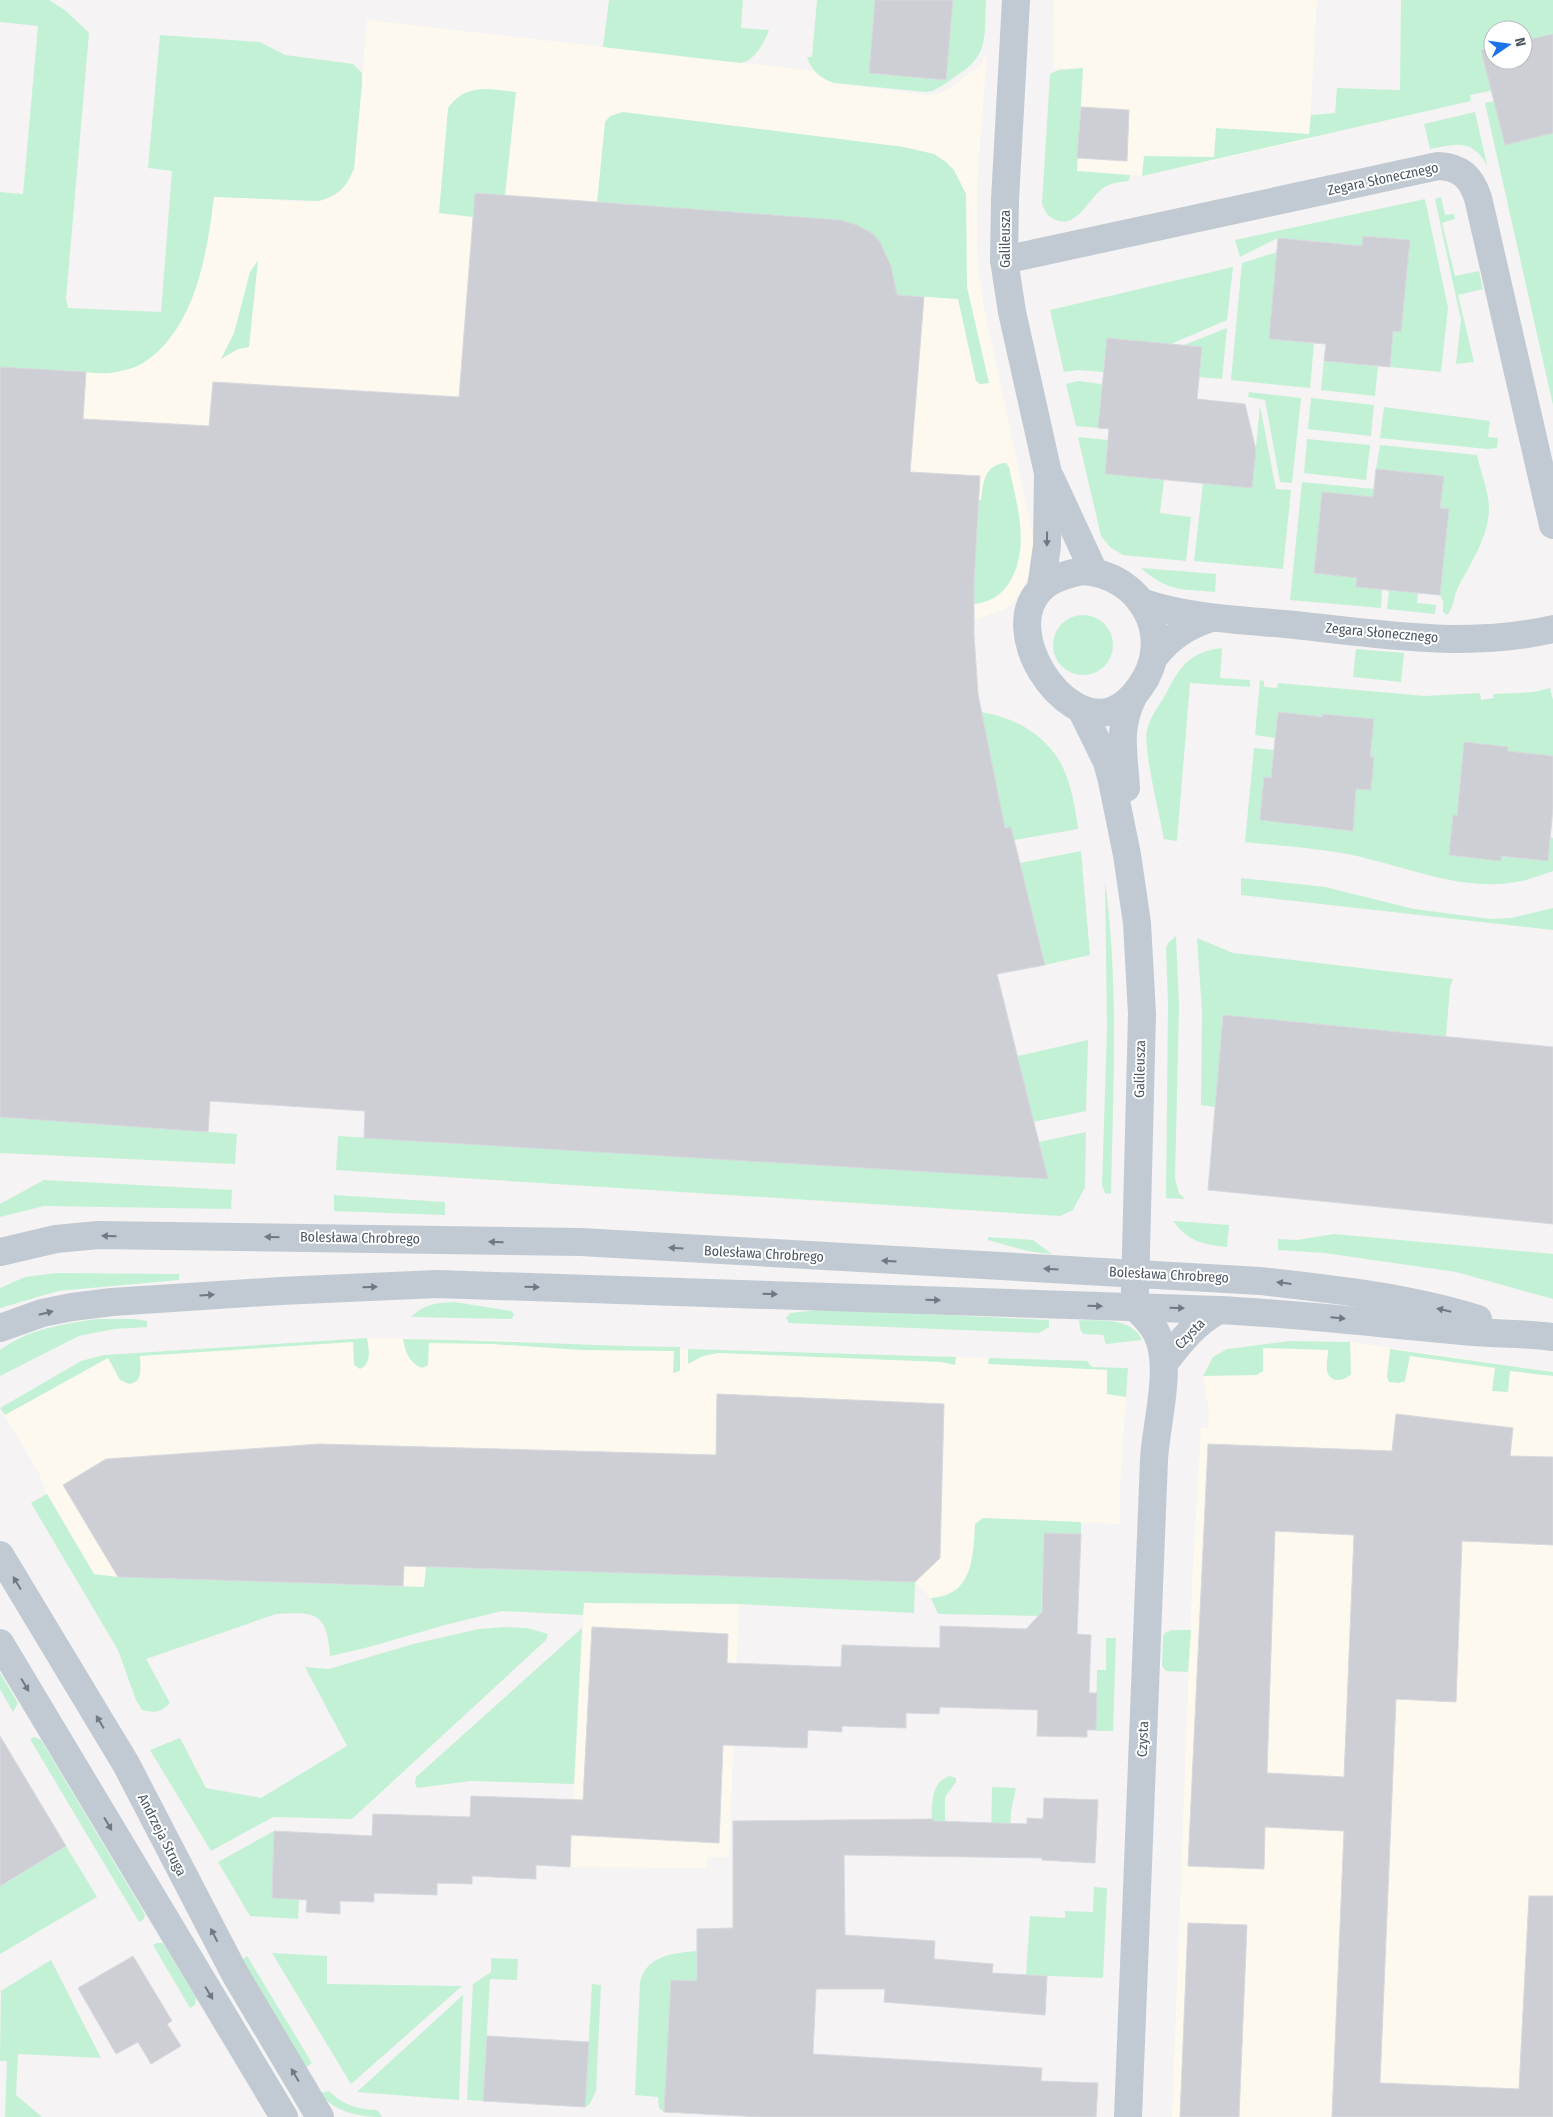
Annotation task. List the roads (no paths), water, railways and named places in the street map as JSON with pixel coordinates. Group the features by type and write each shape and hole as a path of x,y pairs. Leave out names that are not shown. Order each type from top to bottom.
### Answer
{"street":[{"name":"Galileusza","path":"1016,0 1005,200 1004,260 1012,312 1048,473 1094,572"},
{"name":"Zegara Słonecznego","path":"1004,260 1438,166 1455,168 1469,177 1478,198 1553,525"},
{"name":"Galileusza","path":"1041,588 1047,546 1048,473"},
{"path":"1094,572 1116,580 1130,589 1150,616 1153,629 1154,656 1150,670 1133,696 1111,711 1093,712 1081,708 1060,693 1046,679 1030,649 1026,632 1026,618 1034,598 1041,588 1058,578 1071,574 1094,572"},
{"name":"Zegara Słonecznego","path":"1141,602 1159,608 1211,618 1430,638 1515,635 1553,629"},
{"name":"Zegara Słonecznego","path":"1154,656 1165,643 1179,632 1211,618"},
{"name":"Galileusza","path":"1123,831 1126,800 1122,731 1126,710 1133,696"},
{"name":"Galileusza","path":"1081,708 1107,762 1123,831 1136,913 1141,984 1141,1034 1134,1273 1135,1307"},
{"name":"Bolesława Chrobrego","path":"0,1252 56,1239 98,1235 580,1242 759,1254 1260,1280 1345,1290 1411,1302 1525,1333"},
{"name":"Bolesława Chrobrego","path":"0,1328 42,1313 112,1302 280,1291 438,1284 1220,1310 1347,1319 1463,1331 1525,1333 1553,1337"},
{"name":"Czysta","path":"1128,2117 1154,1460 1165,1362 1162,1346 1156,1332 1149,1321 1135,1307"},
{"name":"Czysta","path":"1165,1362 1188,1333 1203,1319 1220,1310"},
{"name":"Andrzeja Struga","path":"0,1555 126,1764 231,1967 320,2117"},
{"path":"0,1643 284,2117"}]}
